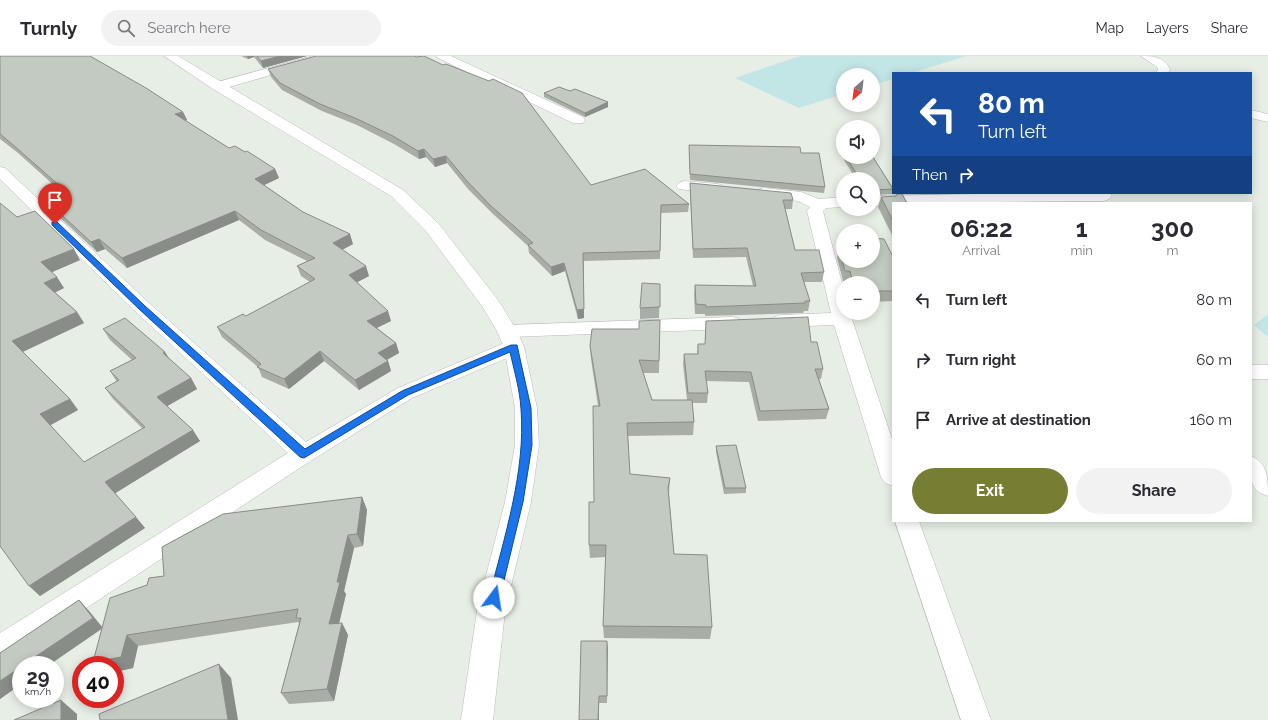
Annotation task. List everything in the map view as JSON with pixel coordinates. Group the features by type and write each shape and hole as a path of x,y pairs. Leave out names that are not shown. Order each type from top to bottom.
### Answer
{"street":[{"path":"170,56 397,192 417,210 432,227 491,304 510,339 526,408 527,445 518,502 491,611 477,720"},
{"path":"218,86 326,56"},
{"path":"442,56 578,120"},
{"path":"1147,56 1162,65 1164,70 1163,72"},
{"path":"1252,114 1268,118"},
{"path":"0,171 142,307 304,454"},
{"path":"684,186 731,190"},
{"path":"747,192 794,196 806,199 819,205"},
{"path":"880,200 913,196 1045,200 1104,196"},
{"path":"836,202 823,203 819,205 815,211 836,295"},
{"path":"0,649 304,454 405,393 510,339 758,322 836,319"},
{"path":"842,320 892,473"},
{"path":"1252,372 1268,372"},
{"path":"1252,466 1268,486"},
{"path":"908,522 976,720"}],"shaded area":[{"path":"800,56 966,56 915,72 892,72 892,79 880,83 880,68 836,68 836,96 799,108 735,78"},
{"path":"1268,314 1268,337 1254,325"}],"building":[{"path":"0,56 90,56 146,88 183,112 175,114 229,148 235,146 245,152 247,151 275,169 255,179 303,212 350,234 333,243 366,266 349,275 388,311 367,321 396,343 378,353 388,361 355,380 320,351 284,379 257,367 261,364 217,327 243,314 246,316 315,279 297,266 315,258 261,230 235,211 122,258 99,239 91,242 52,206 57,204 55,202 57,202 46,192 61,187 0,134"},
{"path":"257,56 280,56 261,61"},
{"path":"316,56 424,56 443,65 446,64 489,81 493,79 522,93 591,185 645,169 689,204 661,205 660,251 583,253 584,309 577,310 564,263 551,267 528,245 533,243 491,206 446,156 433,159 424,149 418,151 393,136 355,118 320,104 280,83 268,69"},
{"path":"559,87 570,91 575,89 608,102 585,113 544,93"},
{"path":"689,145 800,147 801,153 819,153 825,187 690,174"},
{"path":"850,164 877,164 892,189 880,190 880,172 856,172"},
{"path":"690,183 791,193 793,200 783,200 795,250 819,250 824,272 801,273 810,301 805,301 805,303 706,307 706,305 696,304 695,285 756,286 747,248 693,249"},
{"path":"897,194 902,194 906,202 892,202 892,219 881,197 896,196"},
{"path":"0,203 17,217 35,211 74,249 41,262 57,277 44,283 77,312 12,341 70,399 40,414 84,462 145,427 105,388 119,380 110,371 136,358 103,329 125,318 165,352 163,353 191,378 157,397 193,430 105,482 136,517 29,586 0,546"},
{"path":"880,239 884,239 892,255 892,291 880,291 880,276 851,276 850,271 845,271 844,268 880,268"},
{"path":"642,283 660,284 660,307 640,308"},
{"path":"808,317 811,342 817,342 823,369 815,369 829,409 760,411 751,372 705,371 708,393 688,393 684,354 698,354 698,344 705,344 706,321"},
{"path":"660,320 659,361 639,360 652,400 692,400 694,422 627,423 630,474 670,478 668,488 674,554 707,555 712,627 603,626 606,545 589,545 589,502 594,502 593,406 600,406 590,346 592,329 639,329 639,321"},
{"path":"736,445 746,488 725,488 716,446"},
{"path":"362,497 357,534 348,535 337,582 340,582 329,624 342,623 327,689 281,693 301,618 296,618 298,609 127,635 121,656 95,656 110,598 147,585 149,578 164,576 162,547 223,514"},
{"path":"79,600 93,618 36,656 12,656 12,673 0,681 0,653"},
{"path":"581,641 607,641 607,696 599,696 598,720 579,720"},
{"path":"219,664 228,720 100,720 99,714 113,708 124,708 124,704"},
{"path":"42,708 61,708 61,720 14,720"}],"route":[{"path":"55,224 142,307 304,454 405,393 514,347 526,408 527,445 518,502 494,598"}]}
